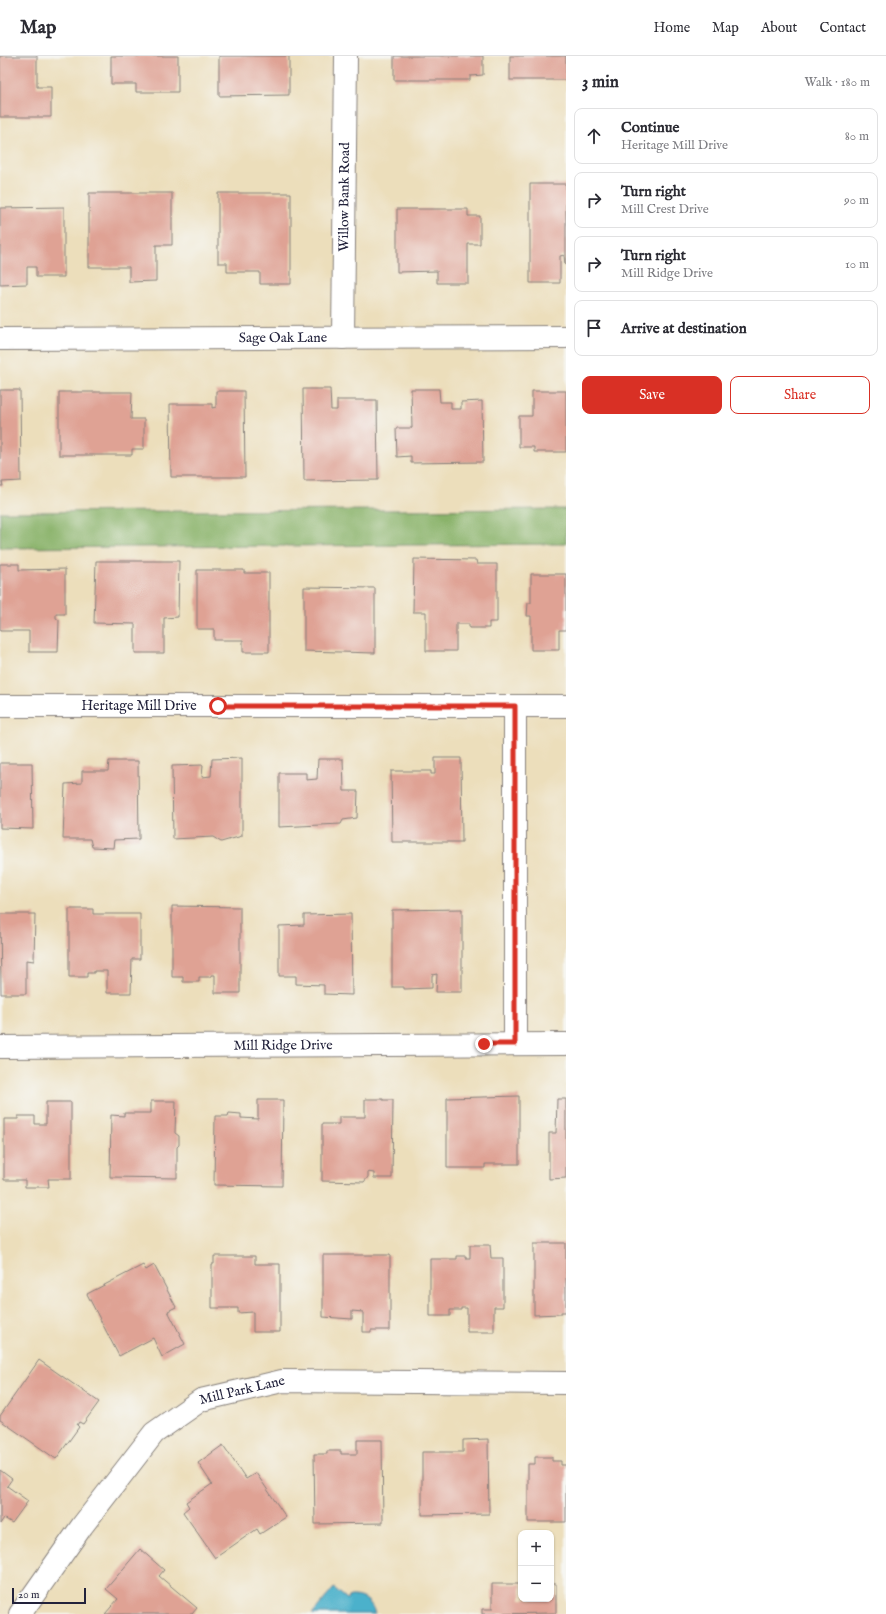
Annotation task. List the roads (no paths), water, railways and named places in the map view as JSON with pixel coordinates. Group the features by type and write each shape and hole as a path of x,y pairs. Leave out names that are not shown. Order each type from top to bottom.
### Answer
{"street":[{"name":"Willow Bank Road","path":"343,338 346,56"},
{"name":"Sage Oak Lane","path":"0,339 566,337"},
{"name":"Heritage Mill Drive","path":"0,706 566,706"},
{"path":"515,706 515,1044"},
{"name":"Mill Ridge Drive","path":"0,1048 566,1044"},
{"name":"Mill Park Lane","path":"20,1614 82,1526 154,1433 200,1400 282,1381 566,1383"}],"water":[{"path":"334,1588 347,1599 350,1596 363,1598 372,1606 375,1614 312,1614"}]}
